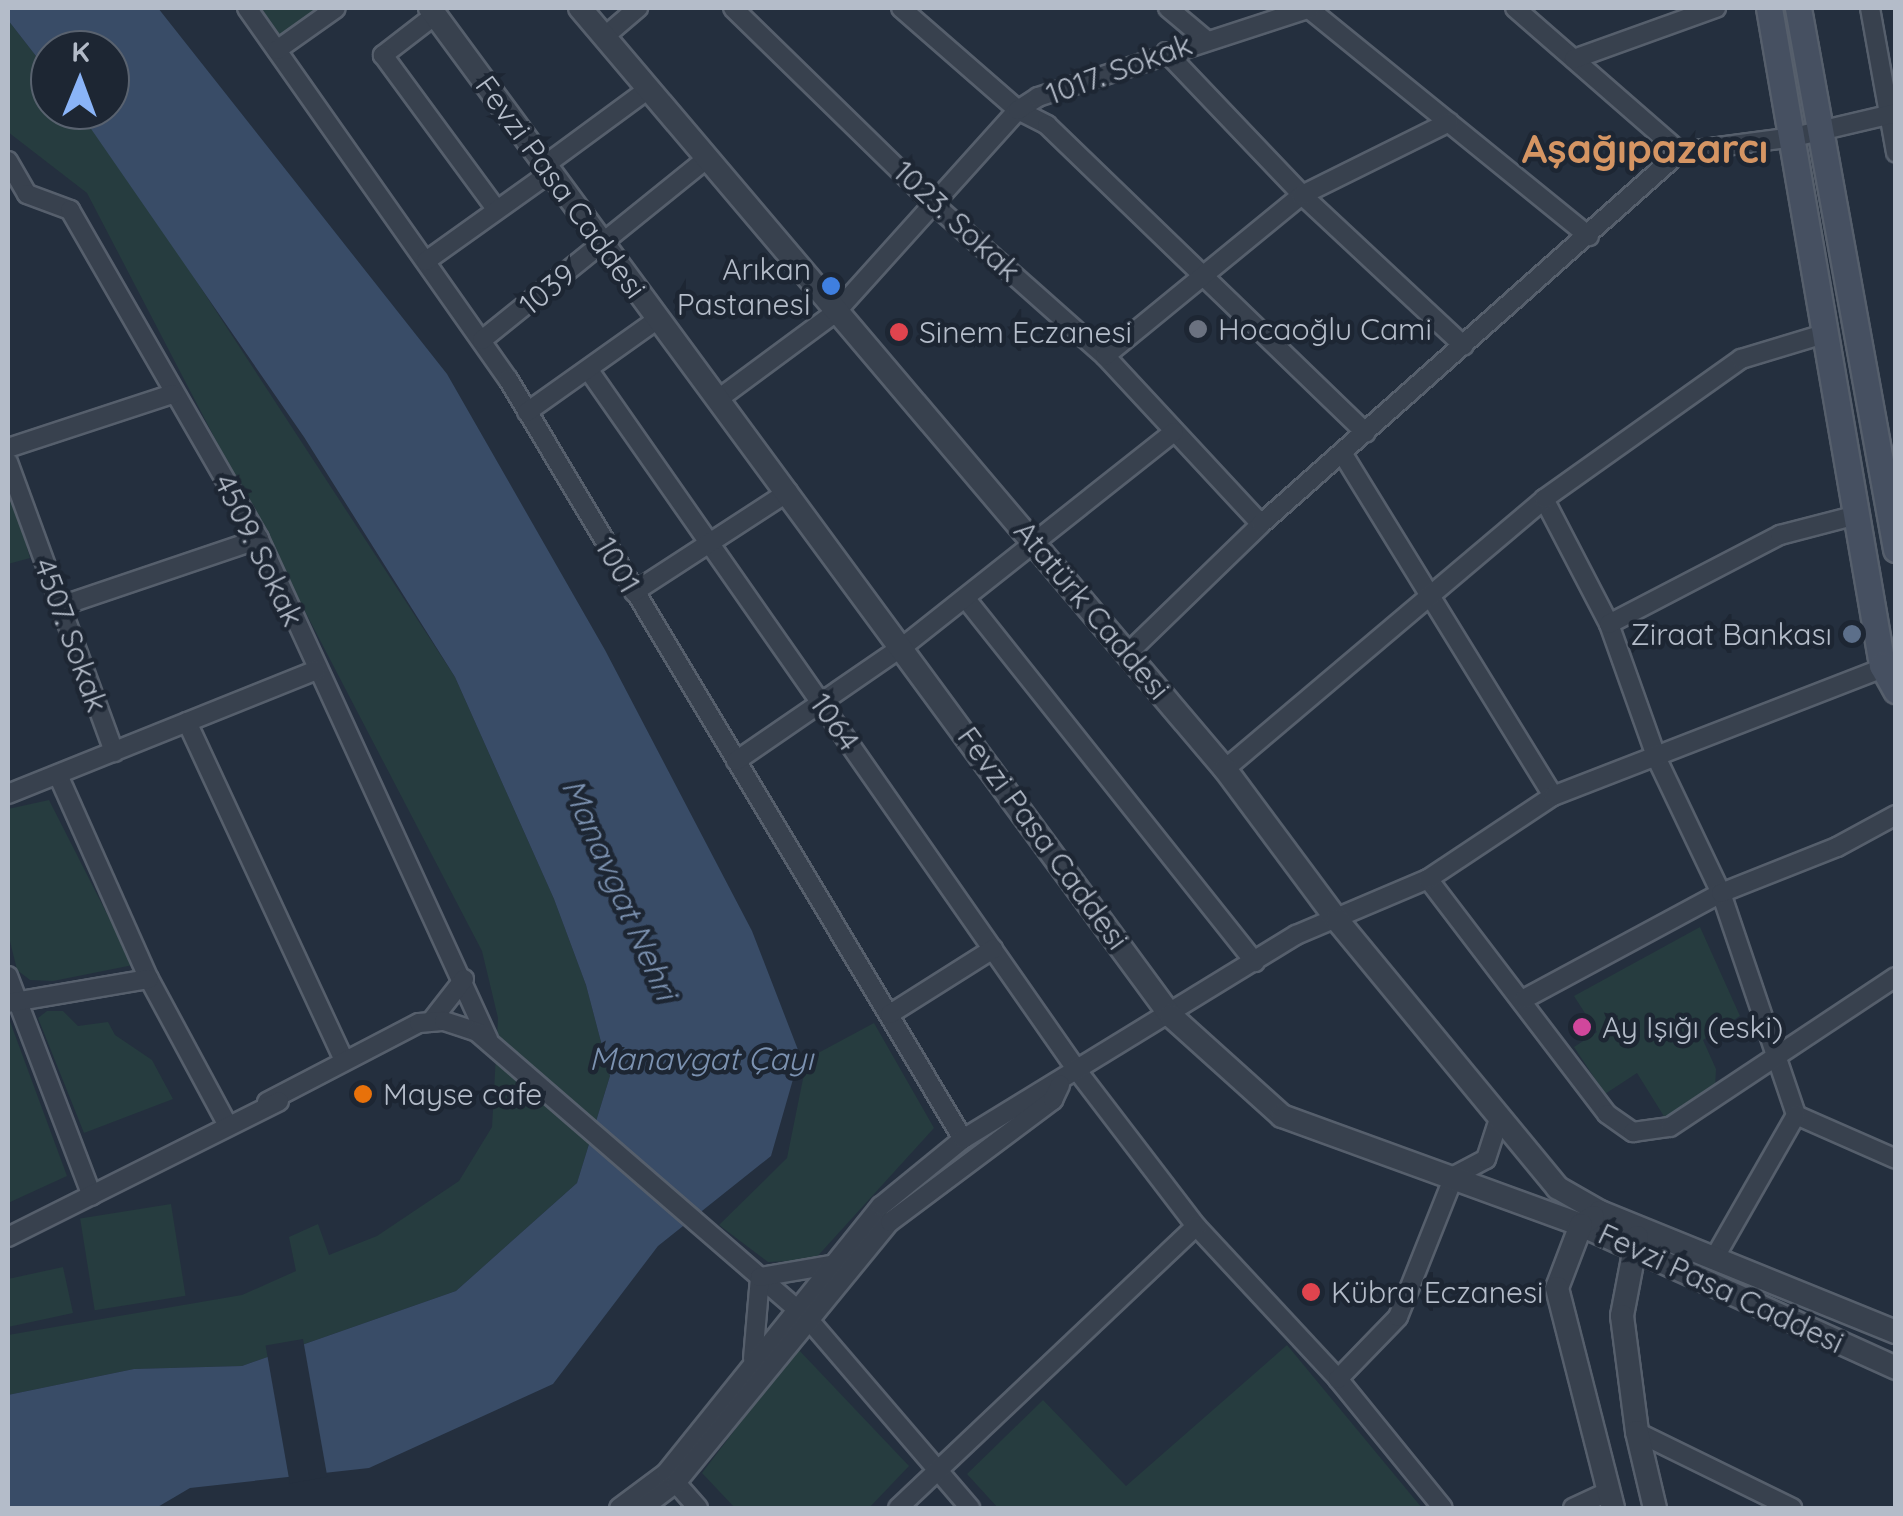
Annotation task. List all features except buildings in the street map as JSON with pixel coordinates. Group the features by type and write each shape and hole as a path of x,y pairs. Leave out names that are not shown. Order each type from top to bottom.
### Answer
{"main road":[{"path":"1769,8 1857,514 1896,690"},
{"path":"1798,8 1896,549"}],"street":[{"name":"1001","path":"247,8 482,340 528,412 963,1139"},
{"path":"277,50 336,8"},
{"name":"Atatürk Caddesi","path":"580,8 704,161 1225,769 1337,920 1498,1121 1558,1188 1591,1218"},
{"path":"604,37 638,8"},
{"name":"1023. Sokak","path":"733,8 936,206 1105,356 1262,524"},
{"path":"901,8 1018,110 1048,125 1366,433"},
{"path":"1168,8 1205,39"},
{"path":"1309,8 1589,236"},
{"name":"1017. Sokak","path":"717,400 836,312 936,206 1018,110 1038,97 1166,52 1309,8"},
{"path":"1515,8 1680,152"},
{"path":"1574,59 1716,8"},
{"path":"1870,8 1892,114 1896,154"},
{"path":"433,11 383,55 498,210"},
{"name":"Fevzi Pasa Caddesi","path":"433,11 717,400 904,645 1171,1016 1282,1116 1638,1237 1896,1368"},
{"path":"1166,52 1302,196 1464,346"},
{"path":"426,261 498,210 647,90"},
{"path":"1128,652 1262,524 1344,456 1680,152 1822,132 1892,114"},
{"path":"1105,356 1302,196 1449,122"},
{"name":"4509. Sokak","path":"8,161 27,194 70,210 258,539 316,670 464,979 488,1039 504,1059"},
{"name":"1039","path":"482,340 704,161"},
{"path":"528,412 590,372 658,320"},
{"path":"1225,769 1544,499 1741,359 1827,333"},
{"name":"1064","path":"590,372 1079,1073 1196,1226 1338,1379 1443,1508"},
{"path":"8,448 172,394"},
{"path":"736,761 904,645 1037,545 1174,432"},
{"path":"1344,456 1553,796"},
{"name":"4507. Sokak","path":"8,462 114,752"},
{"path":"634,592 788,492"},
{"path":"1544,499 1609,624 1657,759 1720,893 1796,1114 1896,1159"},
{"path":"1609,624 1780,535 1857,514"},
{"path":"60,606 258,539"},
{"path":"966,598 1255,962"},
{"path":"643,1508 802,1314 831,1266 881,1206 963,1139 1044,1087 1060,1085 1296,935 1428,878 1553,796 1657,759 1889,664"},
{"path":"8,794 316,670"},
{"path":"187,722 343,1058"},
{"path":"58,775 150,979 226,1122"},
{"path":"1524,998 1720,893 1838,847 1896,815"},
{"path":"1428,878 1524,998 1607,1114 1632,1132 1670,1127 1777,1060 1896,977"},
{"path":"890,1014 993,949"},
{"path":"8,976 11,1002 92,1196"},
{"path":"11,1002 150,979"},
{"path":"267,1102 343,1058 432,1020 464,979"},
{"path":"432,1020 488,1039"},
{"path":"8,1237 267,1102 424,1032 456,1034 504,1059 802,1314 970,1508"},
{"path":"618,1508 671,1478 752,1362 905,1207 1053,1100 1060,1085"},
{"path":"1715,1257 1796,1114"},
{"path":"1338,1379 1398,1317 1454,1176 1486,1158 1498,1121"},
{"path":"1574,1508 1610,1500 1557,1288 1591,1218"},
{"path":"898,1508 1196,1226"},
{"path":"1638,1237 1622,1316 1637,1432 1655,1508"},
{"name":"Fevzi Pasa Caddesi","path":"1638,1237 1715,1257 1896,1332"},
{"path":"752,1271 831,1266"},
{"path":"752,1271 752,1362"},
{"path":"1637,1432 1791,1508"},
{"path":"671,1478 698,1508"}],"green space":[{"path":"256,8 323,8 279,39"},
{"path":"8,20 30,48 30,130 93,130 122,167 455,677 554,899 586,985 610,1076 577,1183 456,1291 242,1366 134,1369 8,1395 8,1335 242,1295 296,1271 289,1237 318,1224 329,1255 377,1236 459,1181 492,1127 498,1018 482,951 87,193 8,132"},
{"path":"8,481 30,558 8,564"},
{"path":"49,800 133,965 53,981 30,980 17,970 8,933 8,809"},
{"path":"1700,927 1740,1016 1703,1040 1716,1069 1715,1089 1665,1118 1637,1073 1605,1094 1574,1047 1597,1032 1574,996"},
{"path":"47,1011 63,1011 78,1026 108,1022 115,1035 152,1060 173,1099 84,1133 38,1018"},
{"path":"8,1016 67,1176 8,1203"},
{"path":"874,1023 934,1128 814,1260 768,1262 719,1225 787,1158 807,1059"},
{"path":"171,1204 186,1296 95,1310 80,1218"},
{"path":"63,1267 73,1313 8,1327 8,1279"},
{"path":"1287,1345 1422,1508 998,1508 967,1474 1043,1400 1126,1486"},
{"path":"797,1348 909,1466 869,1508 735,1508 702,1473"}],"water":[{"name":"Manavgat Çayı","path":"8,8 158,8 447,374 605,650 752,931 800,1055 771,1156 658,1246 553,1384 369,1468 190,1488 156,1508 8,1508 8,1395 134,1369 242,1366 456,1291 577,1183 610,1076 586,985 554,899 455,677 304,437 92,130 130,130 130,30 30,30 30,48 8,20"}],"pier":[{"path":"303,1339 327,1477 290,1483 266,1346"}],"place":[{"name":"Arıkan Pastanesİ","path":"831,286"},
{"name":"Hocaoğlu Cami","path":"1198,329"},
{"name":"Sinem Eczanesi","path":"899,332"},
{"name":"Ziraat Bankası","path":"1852,634"},
{"name":"Ay Işığı (eski)","path":"1582,1027"},
{"name":"Mayse cafe","path":"363,1094"},
{"name":"Kübra Eczanesi","path":"1311,1292"}],"district":[{"name":"Aşağıpazarcı","path":"1645,148"}],"water label":[{"name":"Manavgat Nehri","path":"620,889"}]}
